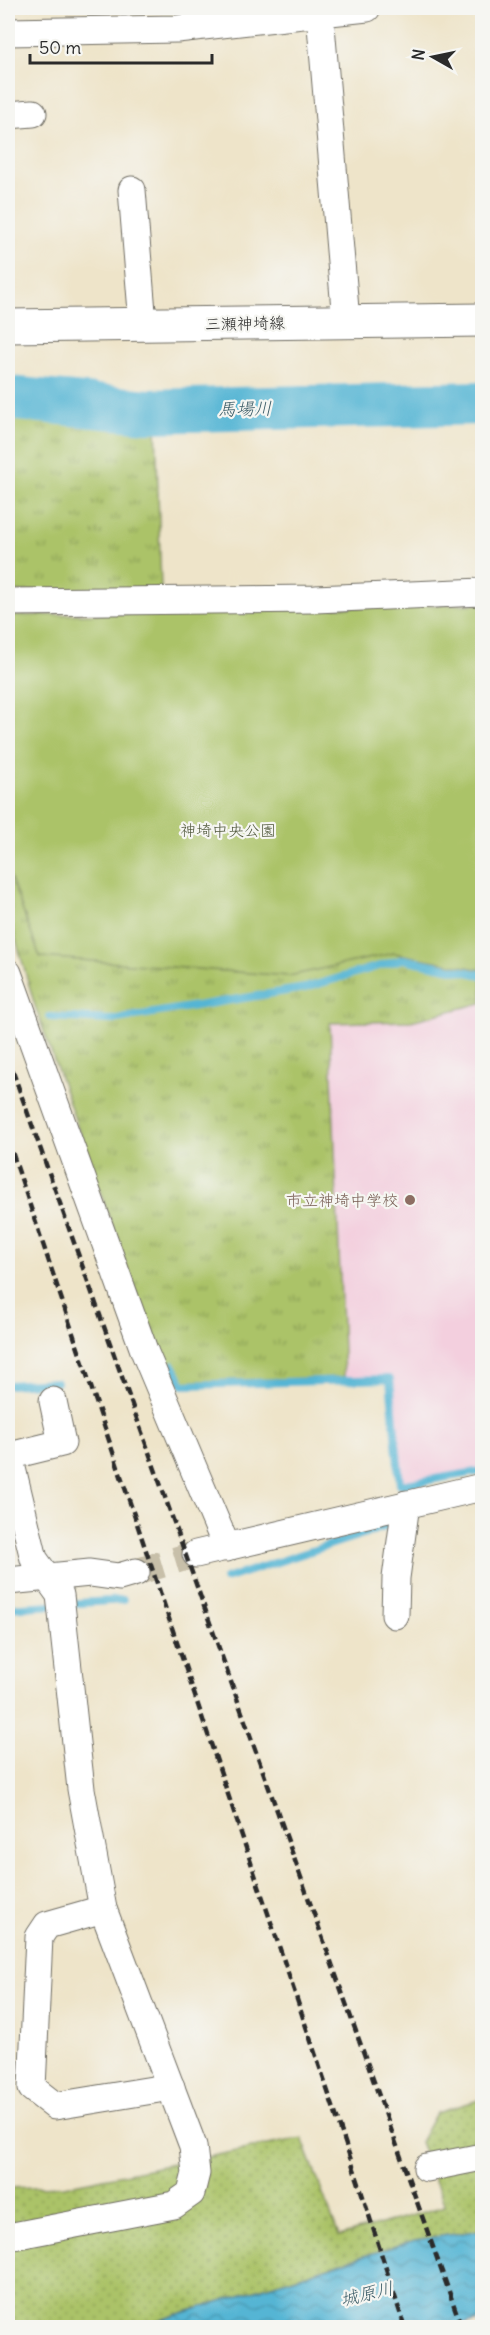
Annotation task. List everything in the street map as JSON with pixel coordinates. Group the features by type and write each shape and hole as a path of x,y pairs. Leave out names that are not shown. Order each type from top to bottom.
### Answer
{"main road":[{"name":"三瀬神埼線","path":"8,326 483,320"}],"street":[{"path":"8,32 177,29 283,12 320,14 367,8"},
{"path":"320,14 346,321"},
{"path":"132,190 142,324"},
{"path":"8,602 315,599 483,592"},
{"path":"8,973 146,1353 227,1548"},
{"path":"8,2237 174,2205 191,2193 196,2173 193,2146 103,1909 81,1789 55,1595 34,1559 8,1456 62,1443 53,1401"},
{"path":"196,1554 483,1487"},
{"path":"395,1615 396,1578 405,1504"},
{"path":"8,1581 55,1595 90,1574 119,1577 136,1572"},
{"path":"103,1909 48,1925 39,1936 32,2088 55,2106 171,2087"},
{"path":"428,2168 483,2157"}],"shaded area":[{"name":"市立神埼中学校","path":"482,1003 482,1468 397,1483 388,1377 344,1377 330,1023 411,1021"}],"green space":[{"path":"8,413 156,425 161,589 8,592"},
{"name":"神埼中央公園","path":"482,604 482,1003 411,1021 330,1023 344,1377 176,1382 156,1350 35,1006 8,912 8,616"},
{"name":"神埼中央公園","path":"482,604 482,970 394,953 289,976 40,957 8,871 8,616"},
{"path":"482,2099 482,2230 415,2240 138,2327 8,2327 8,2188 64,2186 302,2138 339,2236 445,2206 420,2142 436,2113"}],"water":[{"name":"城原川","path":"482,2230 482,2321 441,2328 138,2327 415,2240"}],"waterway":[{"name":"馬場川","path":"8,398 148,411 482,403"},
{"path":"50,1017 111,1020 305,988 403,959 482,975"},
{"path":"173,1365 183,1385 390,1379 400,1485 482,1471"},
{"path":"8,1385 56,1382"},
{"path":"225,1579 391,1525"},
{"path":"8,1608 123,1600"}],"tunnel":[{"path":"136,1572 196,1554"}],"railway":[{"path":"8,1058 462,2328"},
{"path":"8,1140 358,2181 405,2328"}],"place":[{"name":"市立神埼中学校","path":"410,1200"}]}
